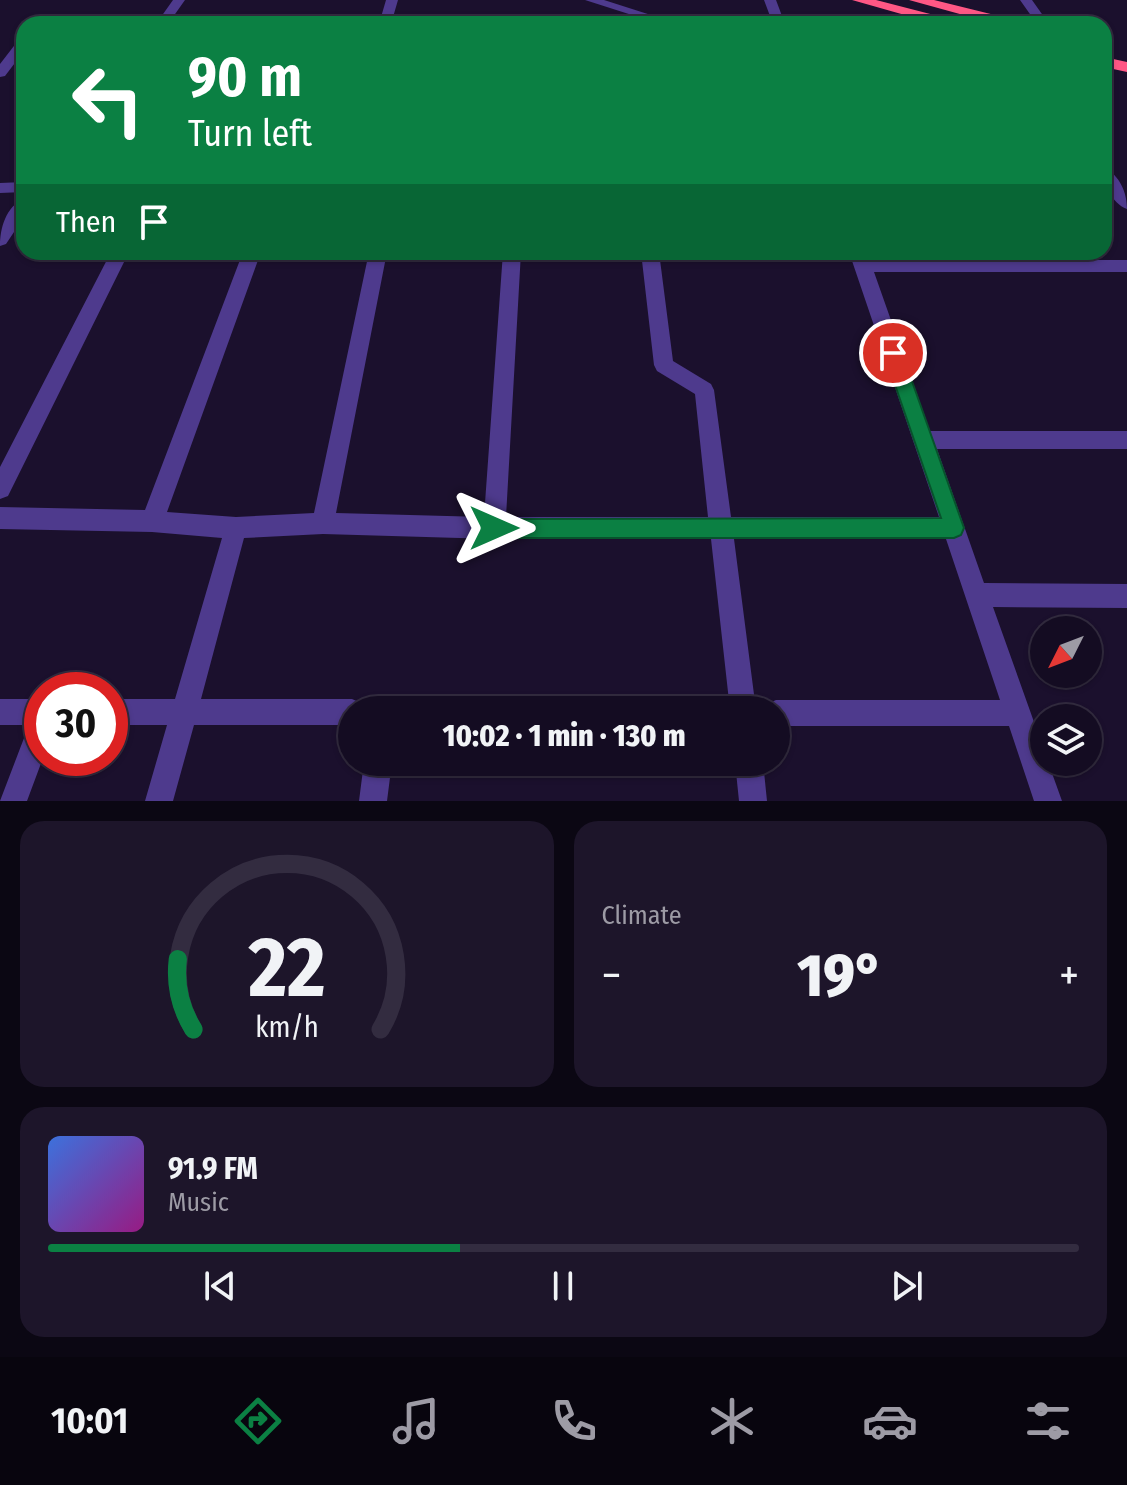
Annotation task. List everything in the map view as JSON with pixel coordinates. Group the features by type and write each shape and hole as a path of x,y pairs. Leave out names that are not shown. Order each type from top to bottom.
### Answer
{"highway":[{"path":"859,0 946,16"}],"street":[{"path":"591,0 646,16"},
{"path":"0,73 16,54"},
{"path":"1112,184 1127,204"},
{"path":"0,240 16,216"},
{"path":"0,489 116,260"},
{"path":"152,521 249,260"},
{"path":"323,523 376,260"},
{"path":"494,528 511,260"},
{"path":"651,260 664,365 704,390 741,696"},
{"path":"860,260 1048,801"},
{"path":"898,260 1127,266"},
{"path":"923,440 1127,440"},
{"path":"0,518 152,521 236,528 323,523 494,528 954,528"},
{"path":"159,801 236,528"},
{"path":"978,595 1127,596"},
{"path":"0,712 24,712"},
{"path":"128,712 338,712"},
{"path":"790,713 1018,713"},
{"path":"13,801 24,772"},
{"path":"373,801 376,776"},
{"path":"750,776 753,801"}],"route":[{"path":"494,528 954,528 893,353"}]}
